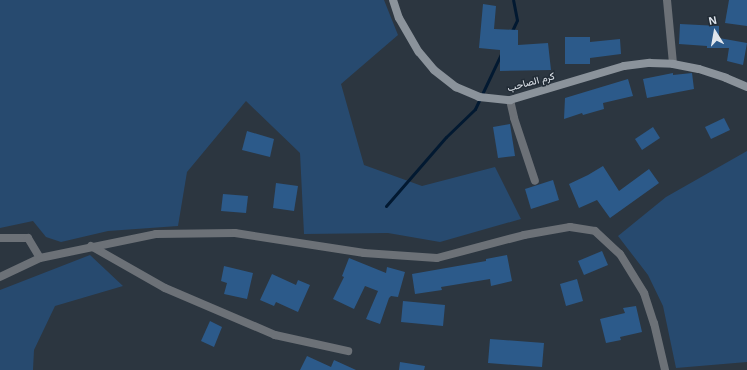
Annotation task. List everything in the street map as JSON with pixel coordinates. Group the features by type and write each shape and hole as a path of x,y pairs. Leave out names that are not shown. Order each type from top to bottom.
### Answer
{"street":[{"name":"كرم الصاحب","path":"393,0 398,18 420,52 434,70 456,87 479,97 510,100 624,66 650,63 673,64 719,76 747,87"},
{"path":"667,0 673,64"},
{"path":"510,100 514,118 535,181"},
{"path":"0,277 40,258 91,246 156,234 235,233 364,253 436,258 524,235 570,227 595,231 620,254 644,293 654,323 665,370"},
{"path":"0,238 28,238 40,258"},
{"path":"91,246 165,288 275,335 348,351"}],"shaded area":[{"path":"0,0 384,0 398,35 341,84 364,165 422,186 495,167 521,219 440,242 388,233 304,234 300,153 246,101 187,172 178,226 108,231 61,242 46,237 33,221 0,228"},
{"path":"747,151 747,362 676,368 663,306 648,275 618,236 666,197"},
{"path":"90,255 123,286 55,306 34,350 33,370 0,370 0,290"}],"building":[{"path":"729,0 747,0 747,26 725,23"},
{"path":"483,4 496,6 494,29 518,30 518,45 548,43 551,70 500,71 500,50 479,48"},
{"path":"680,24 719,26 719,38 747,43 743,65 727,61 729,48 707,48 707,46 679,44"},
{"path":"565,37 590,37 590,42 620,39 621,54 590,58 590,64 565,64"},
{"path":"673,73 673,75 692,73 694,89 647,98 643,79"},
{"path":"628,79 633,96 603,103 604,109 583,115 582,113 564,119 565,98"},
{"path":"724,118 730,130 711,139 705,127"},
{"path":"510,124 515,156 498,158 493,127"},
{"path":"653,127 660,138 642,150 635,139"},
{"path":"247,131 274,139 270,157 242,150"},
{"path":"603,166 619,191 649,169 659,183 610,218 597,200 579,208 569,184"},
{"path":"553,180 559,200 531,209 525,189"},
{"path":"276,183 298,186 294,211 273,208"},
{"path":"223,194 248,196 246,213 221,211"},
{"path":"602,251 608,265 584,275 578,261"},
{"path":"507,255 512,281 491,286 490,279 441,287 442,290 415,294 412,274 486,261 486,259"},
{"path":"349,258 386,273 387,267 405,272 398,297 391,296 389,298 380,324 366,319 378,291 365,286 354,309 333,299 344,277 342,276"},
{"path":"224,266 253,273 247,299 224,294 227,283 221,281"},
{"path":"272,274 296,285 298,280 310,285 298,312 276,302 274,306 260,300"},
{"path":"577,279 583,301 566,306 560,284"},
{"path":"403,301 445,305 443,326 401,322"},
{"path":"636,306 642,332 620,337 621,340 606,343 600,319 625,313 623,308"},
{"path":"210,321 222,327 214,347 201,341"},
{"path":"490,339 544,343 542,367 488,363"},
{"path":"307,356 331,367 334,360 356,370 300,370"},
{"path":"400,362 425,366 424,370 399,370"}],"waterway":[{"path":"511,33 517,20 513,0"},
{"path":"386,206 446,137 475,109 501,54"}]}
